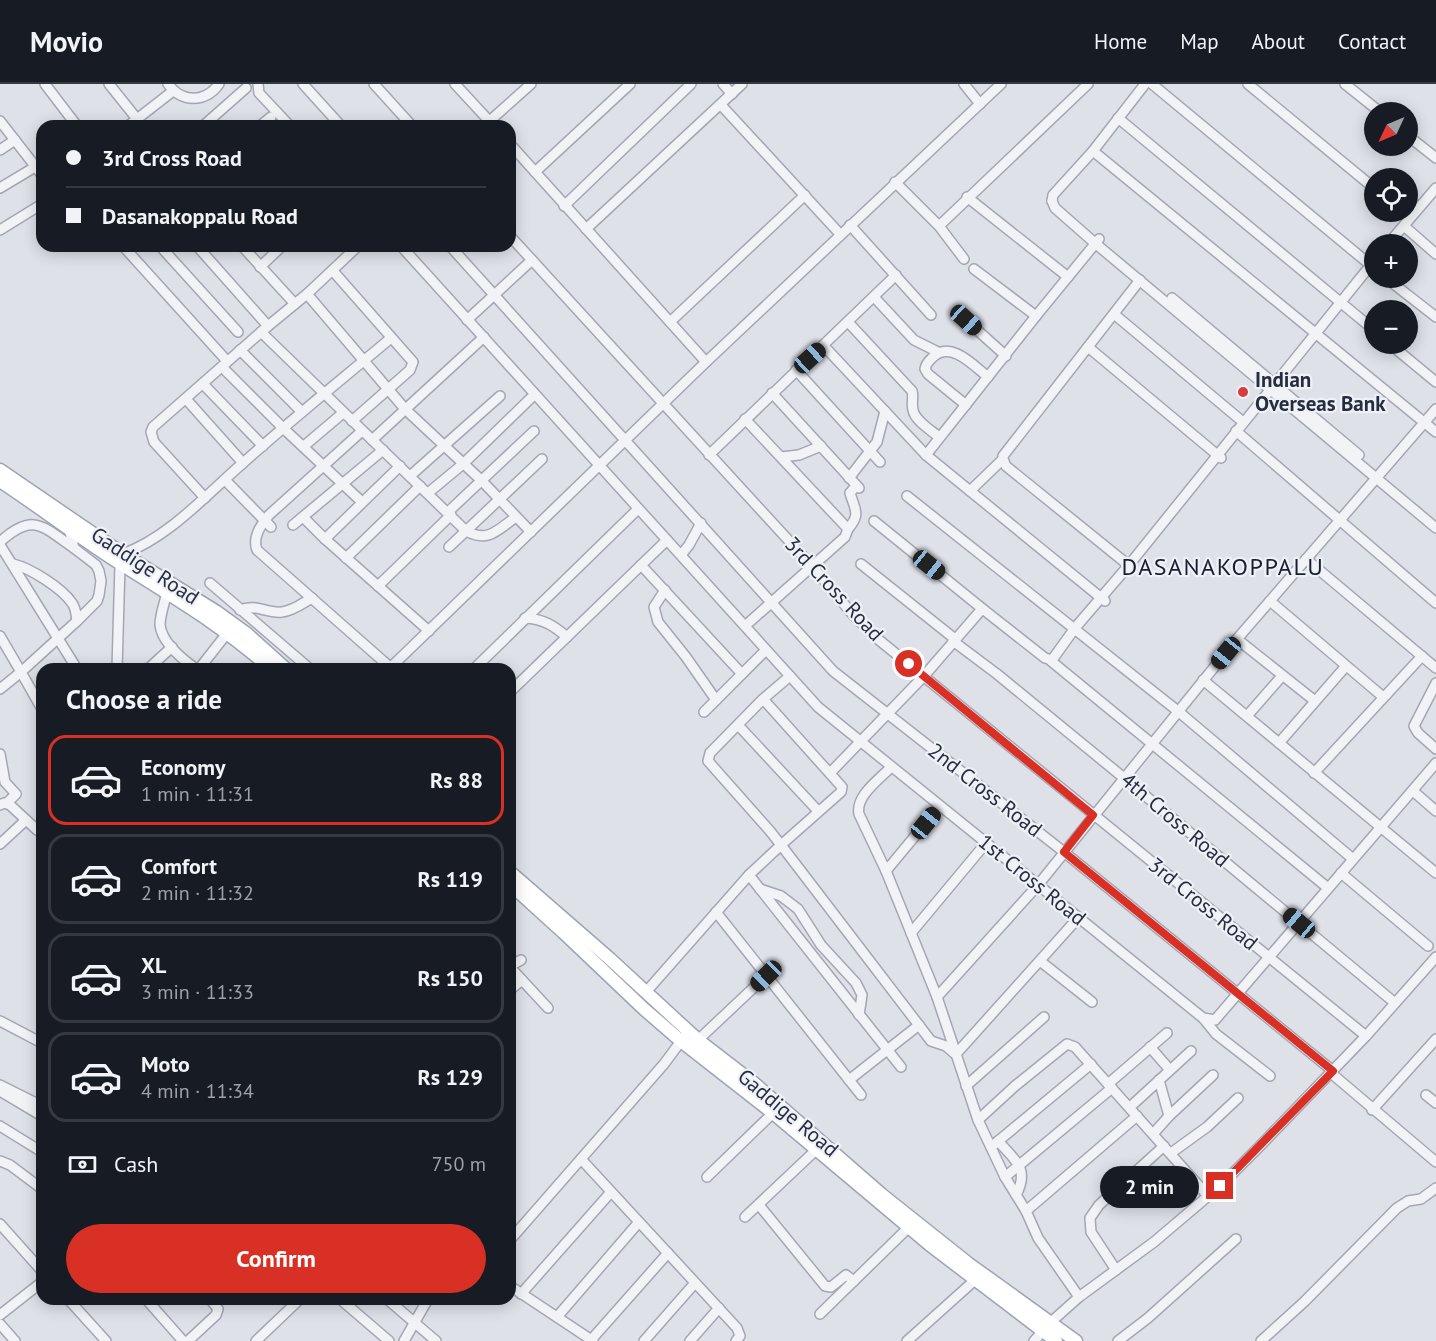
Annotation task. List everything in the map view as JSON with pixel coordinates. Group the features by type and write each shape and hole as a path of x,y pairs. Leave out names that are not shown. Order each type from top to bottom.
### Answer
{"main road":[{"name":"Gaddige Road","path":"0,470 121,559 228,632 264,663"},
{"name":"Gaddige Road","path":"0,481 69,529 217,612 246,633 279,663"},
{"name":"Gaddige Road","path":"516,877 646,992 685,1036 816,1150 908,1228 1056,1341"},
{"name":"Gaddige Road","path":"516,889 644,1009 685,1036 698,1040 755,1084 881,1194 969,1264 1042,1332 1076,1341"}],"street":[{"path":"45,84 72,120"},
{"path":"109,84 137,119 170,87 182,97 190,99 199,98 214,90 219,84"},
{"path":"258,84 259,93 284,120"},
{"path":"303,84 336,120"},
{"path":"374,84 407,120"},
{"path":"455,84 486,120"},
{"path":"535,172 630,84"},
{"path":"564,206 691,84"},
{"path":"723,84 732,94"},
{"path":"586,229 742,84"},
{"path":"964,84 980,104"},
{"path":"395,663 706,362 1001,84"},
{"path":"939,226 1088,84"},
{"path":"1145,84 1093,151 1053,195 1052,201 1058,203 1140,280 1274,387"},
{"path":"1152,84 1364,259"},
{"path":"1248,84 1364,180"},
{"path":"1345,84 1368,102"},
{"path":"493,120 525,86"},
{"path":"210,120 246,88"},
{"path":"721,105 840,234"},
{"path":"267,120 271,117"},
{"path":"1118,118 1364,322"},
{"path":"0,121 35,167 0,188"},
{"path":"0,150 15,140"},
{"path":"1418,144 1436,159"},
{"path":"516,151 706,362"},
{"path":"1093,151 1436,432"},
{"path":"895,182 939,226 964,259"},
{"path":"1418,209 1435,193"},
{"path":"670,322 805,195"},
{"path":"967,197 1068,277"},
{"path":"0,230 36,208"},
{"path":"1402,234 1408,222"},
{"path":"850,225 931,315"},
{"path":"1399,234 1406,228"},
{"path":"1406,228 1436,254"},
{"path":"926,454 1098,241"},
{"path":"1098,241 1436,520"},
{"name":"3rd Cross Road","path":"516,243 812,566 854,616 879,640 1366,1036"},
{"path":"128,252 224,364 284,428 362,502"},
{"path":"165,252 238,332"},
{"path":"202,252 264,329 323,394 466,531 476,537 486,537 516,517"},
{"path":"247,252 295,304"},
{"path":"260,267 276,252"},
{"path":"205,498 154,442 151,432 156,423 307,294 352,252"},
{"name":"1st Cross Road","path":"406,252 818,707 1203,1018 1216,1034 1270,1076"},
{"name":"2nd Cross Road","path":"456,252 833,671 1064,852 1239,994 1332,1072 1372,1110 1436,1162"},
{"path":"467,320 532,260"},
{"path":"975,268 1036,316"},
{"path":"333,271 414,364 352,421"},
{"path":"709,455 896,275"},
{"path":"1052,660 1055,660 1077,630 1131,567 1364,277"},
{"path":"970,491 1002,459 1140,280"},
{"path":"1399,288 1436,317"},
{"path":"307,294 405,410 481,480 531,532"},
{"path":"874,297 914,340 938,352 956,353 988,377"},
{"path":"1114,314 1243,423"},
{"path":"966,320 1006,356"},
{"path":"848,322 912,391 914,395 912,407 915,416 939,437"},
{"path":"372,440 483,337"},
{"path":"117,663 121,559 205,498 302,412 391,338"},
{"path":"824,346 926,454 1103,599"},
{"path":"1088,347 1219,456"},
{"path":"240,350 302,412"},
{"path":"938,352 925,366 926,371 966,405"},
{"path":"1402,354 1436,382"},
{"path":"796,370 880,462"},
{"path":"203,384 263,446"},
{"path":"1238,433 1243,423 1274,387"},
{"path":"772,393 855,484"},
{"path":"428,493 463,464 534,395"},
{"path":"410,476 500,396"},
{"path":"186,399 243,463"},
{"path":"937,997 1038,885 1237,639 1436,409"},
{"path":"745,626 845,537 857,513 850,493 869,452 877,442 885,411"},
{"path":"304,446 343,413"},
{"path":"745,419 848,529"},
{"path":"362,431 324,466 255,538 257,550 384,663"},
{"path":"378,586 481,480 534,431"},
{"path":"1238,433 1436,603"},
{"path":"781,457 799,455 820,446"},
{"path":"293,525 382,450"},
{"path":"449,547 542,459"},
{"path":"1002,459 1006,466 1131,567"},
{"path":"325,539 400,466"},
{"path":"1379,475 1436,528"},
{"path":"225,480 268,524"},
{"path":"346,558 420,486"},
{"path":"907,496 1179,712 1353,860"},
{"path":"480,663 638,509"},
{"path":"303,516 325,539 429,631"},
{"path":"874,521 984,610 1046,658 1052,660 1328,888"},
{"path":"681,555 700,523"},
{"path":"0,689 59,639 97,601 101,581 96,565 74,548 39,526 21,525 0,543 59,639 73,663"},
{"path":"69,529 74,548"},
{"path":"516,686 667,540"},
{"path":"1306,559 1436,668"},
{"path":"13,564 21,566 51,584 67,597 76,610 77,621"},
{"name":"4th Cross Road","path":"861,564 1395,1003"},
{"path":"641,565 742,674"},
{"path":"210,583 303,663"},
{"path":"167,591 160,623 172,647 188,663"},
{"path":"665,591 657,601 654,612 658,622 716,700"},
{"path":"240,610 251,606 281,613 290,611 312,598"},
{"path":"1270,601 1379,694 1386,695"},
{"path":"830,773 862,743 981,610 984,610"},
{"path":"525,618 548,622 567,637"},
{"path":"202,663 228,632"},
{"path":"0,636 36,699"},
{"path":"1237,639 1315,701"},
{"path":"155,663 172,647"},
{"path":"704,712 766,650"},
{"path":"1314,772 1422,656"},
{"path":"1279,743 1346,666"},
{"path":"790,676 763,699 710,753 708,761 770,831 932,1041 946,1046 956,1054"},
{"path":"1247,716 1282,676"},
{"path":"1203,680 1436,873"},
{"path":"1436,682 1414,726 1418,733 1436,749"},
{"path":"646,992 749,875 842,790 841,785 763,699"},
{"path":"738,725 818,812"},
{"path":"0,754 5,782 16,794 4,804 36,829"},
{"path":"1203,1018 1215,1020 1239,994 1436,763"},
{"path":"891,767 861,799 858,808 937,997 978,1120 995,1144 1019,1165 1023,1181 1016,1195"},
{"path":"1413,791 1436,811"},
{"path":"886,871 939,807"},
{"path":"0,844 26,819"},
{"path":"911,933 986,843"},
{"path":"1341,873 1428,946"},
{"path":"749,875 900,1067"},
{"path":"759,889 781,896 798,909 827,952 860,989 862,995 859,1015"},
{"path":"716,912 861,1095"},
{"path":"956,1054 1078,918"},
{"path":"1042,1332 1079,1297 1154,1242 1208,1196 1332,1072 1436,957"},
{"path":"516,963 521,960"},
{"path":"1040,961 1092,1002"},
{"path":"516,974 548,1008"},
{"path":"698,1040 766,976"},
{"path":"516,985 522,980"},
{"path":"966,1086 1044,1017"},
{"path":"0,1021 36,1040"},
{"path":"849,1080 919,1025"},
{"path":"1005,1177 1167,1033"},
{"path":"516,1233 664,1064 685,1036"},
{"path":"1372,1110 1435,1042"},
{"path":"978,1120 1015,1086 1067,1044 1073,1045 1208,1196"},
{"path":"1150,1047 1170,1070"},
{"path":"1130,1107 1191,1051"},
{"path":"995,1144 1091,1064"},
{"path":"1154,1134 1169,1116 1213,1075"},
{"path":"1159,1080 1169,1116"},
{"path":"0,1085 36,1103"},
{"path":"0,1091 36,1112"},
{"path":"1426,1095 1436,1103"},
{"path":"1116,1270 1092,1232 1090,1218 1099,1205 1168,1150 1207,1128 1238,1098"},
{"path":"707,1177 773,1113"},
{"path":"1026,1211 1137,1116"},
{"path":"0,1125 36,1148"},
{"path":"995,1144 1005,1177 1026,1211 1038,1238 1079,1297"},
{"path":"746,1217 816,1150"},
{"path":"581,1159 737,1328 740,1336 736,1341"},
{"path":"0,1161 10,1165 36,1184"},
{"path":"1261,1341 1296,1310 1397,1208 1408,1201 1421,1199 1436,1188"},
{"path":"522,1294 611,1192"},
{"path":"759,1205 825,1286 831,1287 846,1275 854,1281"},
{"path":"557,1317 639,1222"},
{"path":"0,1224 36,1263"},
{"path":"820,1314 908,1228"},
{"path":"1118,1341 1148,1318 1236,1239"},
{"path":"516,1290 592,1340 668,1253"},
{"path":"907,1341 975,1280"},
{"path":"645,1341 695,1283"},
{"path":"0,1315 36,1287"},
{"path":"73,1305 106,1341"},
{"path":"151,1305 183,1341"},
{"path":"188,1341 216,1315 218,1309 215,1305"},
{"path":"256,1341 292,1305"},
{"path":"347,1305 389,1341"},
{"path":"394,1305 436,1341"},
{"path":"404,1341 425,1305"},
{"path":"690,1341 719,1308"},
{"path":"0,1324 15,1341"}],"place":[{"name":"Indian Overseas Bank","path":"1243,392"}],"district":[{"name":"DASANAKOPPALU","path":"1223,567"}],"route":[{"path":"909,664 1093,815 1064,852 1333,1071 1220,1186"}]}
